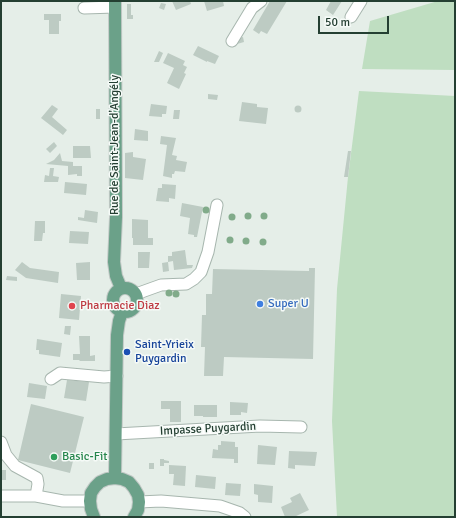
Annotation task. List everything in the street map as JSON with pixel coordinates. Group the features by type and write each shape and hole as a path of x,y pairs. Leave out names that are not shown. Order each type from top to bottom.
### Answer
{"main road":[{"name":"Rue de Saint-Jean-d'Angély","path":"111,5 116,217 114,262 116,276 121,288"},
{"path":"121,288 130,288 136,294 138,302 134,309 122,312 115,308 113,296 115,292 121,288"},
{"path":"114,478 118,328 122,312"},
{"path":"94,517 91,509 91,494 100,482 114,478 129,482 138,495 138,510 134,517"}],"street":[{"path":"351,16 360,1"},
{"path":"232,41 256,4"},
{"path":"84,8 111,5"},
{"path":"97,19 111,5"},
{"path":"136,294 161,285 186,284 201,272 208,252 217,205"},
{"path":"51,379 60,373 104,377 117,376"},
{"name":"Impasse Puygardin","path":"116,434 260,426 301,427"},
{"path":"1,442 6,455 15,466 37,478 38,484 36,496"},
{"path":"1,496 36,496 63,501 90,501"},
{"path":"139,502 162,501 220,506 240,513 246,517"}],"green space":[{"path":"438,1 455,1 455,70 362,69 370,21"},
{"path":"359,91 455,96 455,517 337,517 332,421 337,289 348,177"}],"building":[{"path":"172,1 190,1 191,4 176,10"},
{"path":"204,1 223,1 224,6 207,11"},
{"path":"270,1 287,1 267,34 261,31 259,34 253,30"},
{"path":"331,1 342,1 333,15 326,10"},
{"path":"161,3 166,4 164,10 159,8"},
{"path":"127,4 131,4 131,15 133,15 133,19 127,19"},
{"path":"44,14 61,14 61,21 59,21 59,34 49,34 49,20 44,20"},
{"path":"243,37 244,42 237,44 236,39"},
{"path":"198,46 219,56 215,64 193,55"},
{"path":"159,51 163,53 159,62 154,62"},
{"path":"168,53 185,61 183,65 187,67 184,73 186,74 179,89 167,83 174,68 163,63"},
{"path":"208,94 218,95 217,100 208,99"},
{"path":"242,102 257,104 257,107 268,108 266,124 239,121"},
{"path":"151,104 167,106 166,114 162,114 162,117 149,116"},
{"path":"52,105 58,109 52,117 67,130 63,135 41,118"},
{"path":"298,106 301,109 298,112 295,109"},
{"path":"96,109 100,109 100,119 96,119"},
{"path":"174,110 180,110 179,119 173,119"},
{"path":"135,129 148,131 148,141 134,140"},
{"path":"161,136 176,138 172,155 177,156 176,160 187,162 185,172 175,171 174,174 172,174 172,178 163,176 167,145 160,144"},
{"path":"54,142 57,146 50,153 46,149"},
{"path":"73,146 90,146 91,158 73,158"},
{"path":"348,151 351,151 348,177 344,177"},
{"path":"133,152 133,157 146,159 143,180 125,178 125,153"},
{"path":"60,153 62,161 73,162 73,166 82,166 82,176 77,176 77,174 68,175 68,166 46,164 54,160"},
{"path":"50,168 54,168 53,176 59,177 58,182 44,182 45,175 49,176"},
{"path":"65,182 87,184 86,195 64,193"},
{"path":"162,184 176,185 175,199 169,198 169,202 156,201 158,188 162,188"},
{"path":"182,203 203,207 197,237 188,234 190,218 180,216"},
{"path":"85,210 98,212 97,223 78,220 78,217 84,218"},
{"path":"132,219 148,220 148,238 153,238 153,245 133,245"},
{"path":"35,221 45,221 45,233 43,233 42,241 34,241"},
{"path":"70,231 89,232 88,244 69,243"},
{"path":"185,250 187,265 193,265 192,268 174,270 173,261 168,262 168,256 172,256 172,252"},
{"path":"138,252 150,252 149,268 138,268"},
{"path":"22,262 30,268 59,272 58,283 26,278 15,270"},
{"path":"90,262 90,280 77,280 76,263"},
{"path":"168,262 169,271 163,272 162,263"},
{"name":"Super U","path":"309,268 315,268 313,359 224,357 223,376 204,376 205,347 201,347 202,315 206,315 206,294 212,294 213,269 309,271"},
{"path":"7,276 17,277 17,281 6,280"},
{"path":"61,294 81,296 79,320 59,318"},
{"path":"65,326 71,326 70,335 64,334"},
{"path":"79,336 90,336 90,356 95,355 95,361 73,360 73,354 80,354"},
{"path":"37,339 62,343 60,357 39,354 39,350 36,350"},
{"path":"67,380 89,382 86,401 64,398"},
{"path":"29,383 47,386 45,399 27,397"},
{"path":"161,401 181,401 181,422 170,422 170,409 161,409"},
{"path":"230,402 248,403 247,413 241,412 241,415 230,415"},
{"path":"31,404 84,417 70,473 18,460"},
{"path":"194,405 217,405 217,417 194,416"},
{"path":"221,441 235,442 235,447 238,447 238,463 234,463 234,459 212,458 213,449 218,450 218,445 221,445"},
{"path":"258,445 277,447 275,465 257,464"},
{"path":"289,451 317,452 315,466 295,465 295,469 288,468"},
{"path":"160,459 169,461 169,463 164,463 164,466 160,466"},
{"path":"149,463 154,463 154,469 149,469"},
{"path":"169,465 186,466 185,486 173,485 174,474 169,474"},
{"path":"1,470 6,470 6,480 1,480"},
{"path":"196,475 216,477 215,489 195,487"},
{"path":"226,483 241,484 240,496 225,495"},
{"path":"254,484 273,486 272,503 258,502 258,495 254,494"},
{"path":"300,493 309,510 294,517 285,517 281,507 292,502 290,498"}],"place":[{"name":"Super U","path":"260,304"},
{"name":"Pharmacie Diaz","path":"72,306"},
{"name":"Saint-Yrieix Puygardin","path":"127,352"},
{"name":"Basic-Fit","path":"54,457"}]}
